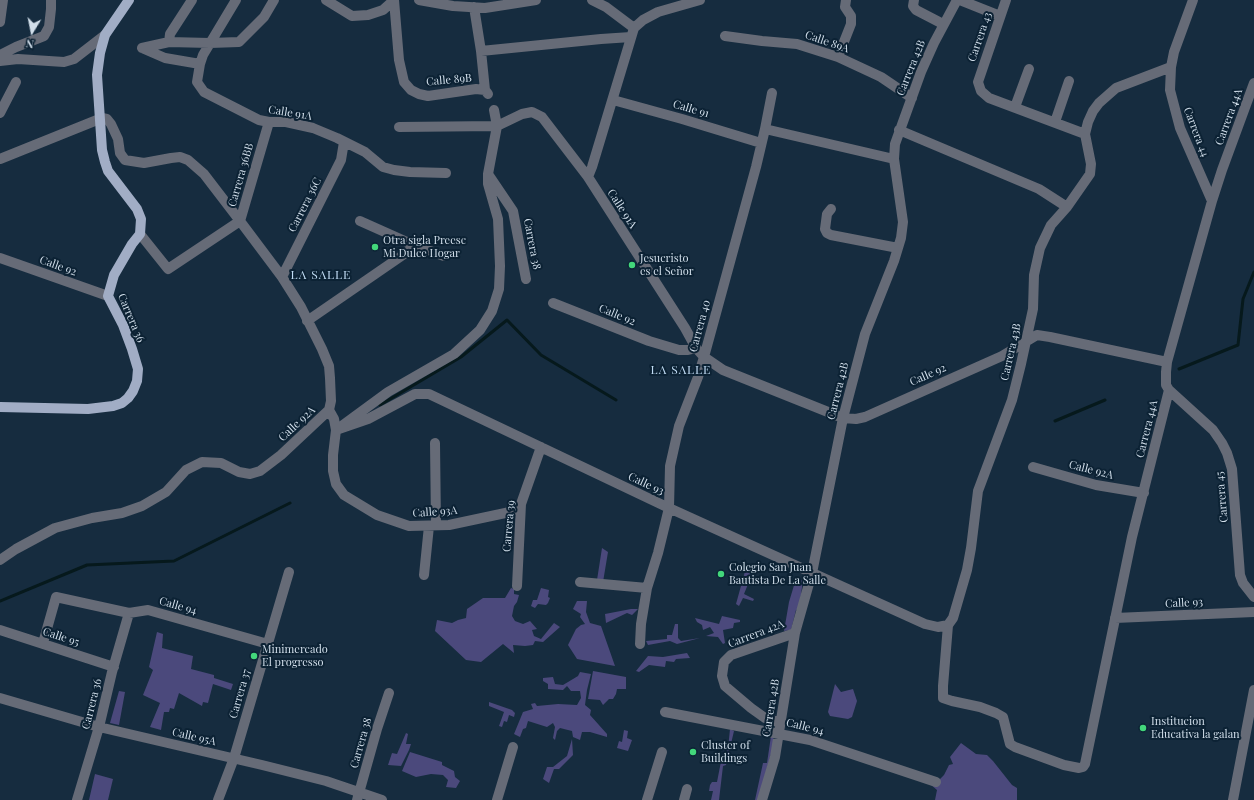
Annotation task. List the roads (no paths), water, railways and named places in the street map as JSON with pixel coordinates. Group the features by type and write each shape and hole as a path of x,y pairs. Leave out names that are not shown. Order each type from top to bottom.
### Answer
{"main road":[{"path":"129,0 104,35 100,53 98,75 100,118 104,162 108,171 140,214 140,234"},
{"name":"Carrera 36","path":"0,407 88,409 112,406 122,403 128,398 137,382 138,369 123,326 108,296 114,275 132,244 140,234"}],"street":[{"path":"0,22 3,0"},
{"path":"0,55 44,36 49,28 51,0"},
{"path":"169,42 170,34 192,0"},
{"name":"Calle 91A","path":"236,0 203,55 197,82 204,92 259,120 269,122 286,122 314,128 365,152 383,167 410,172 446,173"},
{"path":"200,64 165,58 142,48 169,42 239,42 264,17 274,0"},
{"path":"326,0 352,16 368,15 383,10 394,0"},
{"name":"Calle 89B","path":"394,0 399,60 404,82 411,90 428,96 476,89 487,92 481,51"},
{"path":"419,0 485,8 536,0"},
{"path":"592,0 606,7 632,32"},
{"path":"588,177 632,32 643,20 658,12 700,0"},
{"path":"838,57 851,24 851,16 845,7 846,0"},
{"path":"914,0 913,6 916,10 943,24"},
{"name":"Carrera 42B","path":"762,800 775,756 795,633 812,573 843,418 865,334 901,238 903,222 894,159 895,144 921,72 943,24 957,0"},
{"path":"960,0 1000,16"},
{"name":"Carrera 43","path":"1006,0 978,82 981,91 989,98 1015,107"},
{"name":"Carrera 44","path":"1193,0 1174,52 1171,67 1170,90 1180,128 1212,201"},
{"path":"474,7 481,51 601,39 632,32"},
{"path":"0,61 18,59 64,62 74,60 104,35"},
{"name":"Calle 89A","path":"725,36 796,44 838,57 881,77 912,98"},
{"path":"1029,68 1015,107 1085,134 1093,111 1105,97 1116,88 1171,67"},
{"path":"1055,122 1069,81"},
{"path":"0,113 16,82"},
{"name":"Carrera 44A","path":"943,698 980,707 1003,717 1010,744 1015,747 1064,765 1079,768 1083,767 1085,764 1132,536 1169,390 1166,385 1167,362 1212,201 1254,83"},
{"name":"Carrera 40","path":"640,644 640,624 647,588 658,553 669,508 670,466 679,426 704,357 765,129 772,92"},
{"name":"Calle 91","path":"612,100 682,118 761,143"},
{"path":"329,410 338,429 388,392 454,354 480,330 492,311 499,289 500,266 498,219 488,184 488,174 497,126 494,110"},
{"name":"Calle 91A","path":"497,126 522,114 532,112 542,117 588,177 685,328 696,348 704,357"},
{"path":"0,158 100,118"},
{"name":"Calle 92A","path":"0,560 16,549 55,528 92,518 122,513 142,506 166,492 186,470 202,462 221,463 239,472 250,474 260,470 281,455 329,410 331,401 329,366 301,307 282,277 204,174 188,160 180,157 144,163 126,160 120,153 118,139 111,124 107,119 100,118"},
{"name":"Carrera 36BB","path":"140,234 168,269 240,221 269,122"},
{"path":"400,126 497,126"},
{"path":"765,129 894,159"},
{"path":"899,130 1039,189 1068,205"},
{"name":"Carrera 43B","path":"943,698 948,625 953,618 967,570 978,491 1012,400 1033,309 1034,275 1040,248 1051,225 1068,205 1090,174 1091,164 1085,134"},
{"name":"Carrera 36C","path":"282,277 341,160 344,142"},
{"name":"Carrera 38","path":"488,174 513,211 526,279"},
{"path":"831,209 827,214 825,229 831,235 898,248"},
{"path":"360,221 416,246 444,256"},
{"path":"308,321 416,246"},
{"name":"Calle 92","path":"0,258 108,296"},
{"name":"Calle 92","path":"553,303 649,341 679,350 696,348"},
{"path":"1031,319 1050,337"},
{"name":"Calle 92","path":"704,357 723,370 843,418 856,419 865,417 1002,356 1037,335 1167,362"},
{"path":"1002,356 1014,359 1021,364"},
{"name":"Carrera 45","path":"1169,390 1213,430 1227,453 1232,469 1240,575 1243,582 1254,596"},
{"name":"Calle 93","path":"338,429 368,420 415,394 429,394 669,508 925,624 938,627 948,625"},
{"name":"Calle 93A","path":"338,429 333,454 333,471 336,484 344,495 377,515 409,526 449,525 510,512 521,504"},
{"path":"424,575 432,525 435,443"},
{"name":"Carrera 39","path":"517,586 521,504 541,447"},
{"name":"Calle 92A","path":"1033,467 1096,486 1144,493"},
{"name":"Carrera 37","path":"218,800 234,758 289,572"},
{"path":"580,582 647,588"},
{"name":"Calle 94","path":"43,643 56,597 129,613 148,610 268,644"},
{"name":"Calle 93","path":"1115,618 1254,612"},
{"name":"Carrera 36","path":"77,800 99,727 129,613"},
{"name":"Calle 95","path":"0,630 114,666"},
{"name":"Carrera 42A","path":"780,728 751,708 725,686 722,676 724,662 731,655 795,633"},
{"path":"1233,800 1254,690"},
{"name":"Carrera 38","path":"359,796 377,729 389,693"},
{"name":"Calle 95A","path":"0,698 99,727 326,781 359,796 382,800"},
{"name":"Calle 94","path":"665,712 780,728 810,740 936,782"},
{"path":"497,800 513,747"},
{"path":"647,800 662,752"},
{"path":"684,800 687,789"}],"waterway":[{"path":"1179,369 1238,345 1243,299 1254,272"},
{"path":"380,405 461,357 507,320 541,355 616,400"},
{"path":"1055,421 1105,400"},
{"path":"0,601 87,565 174,561 290,503"}],"place":[{"name":"Otra sigla Preesc Mi Dulce Hogar","path":"375,247"},
{"name":"Jesucristo es el Señor","path":"632,265"},
{"name":"Colegio San Juan Bautista De La Salle","path":"721,574"},
{"name":"Minimercado El progresso","path":"254,656"},
{"name":"Institucion Educativa la galan","path":"1143,728"},
{"name":"Cluster of Buildings","path":"693,752"}],"district":[{"name":"LA SALLE","path":"321,275"},
{"name":"LA SALLE","path":"681,370"}]}
